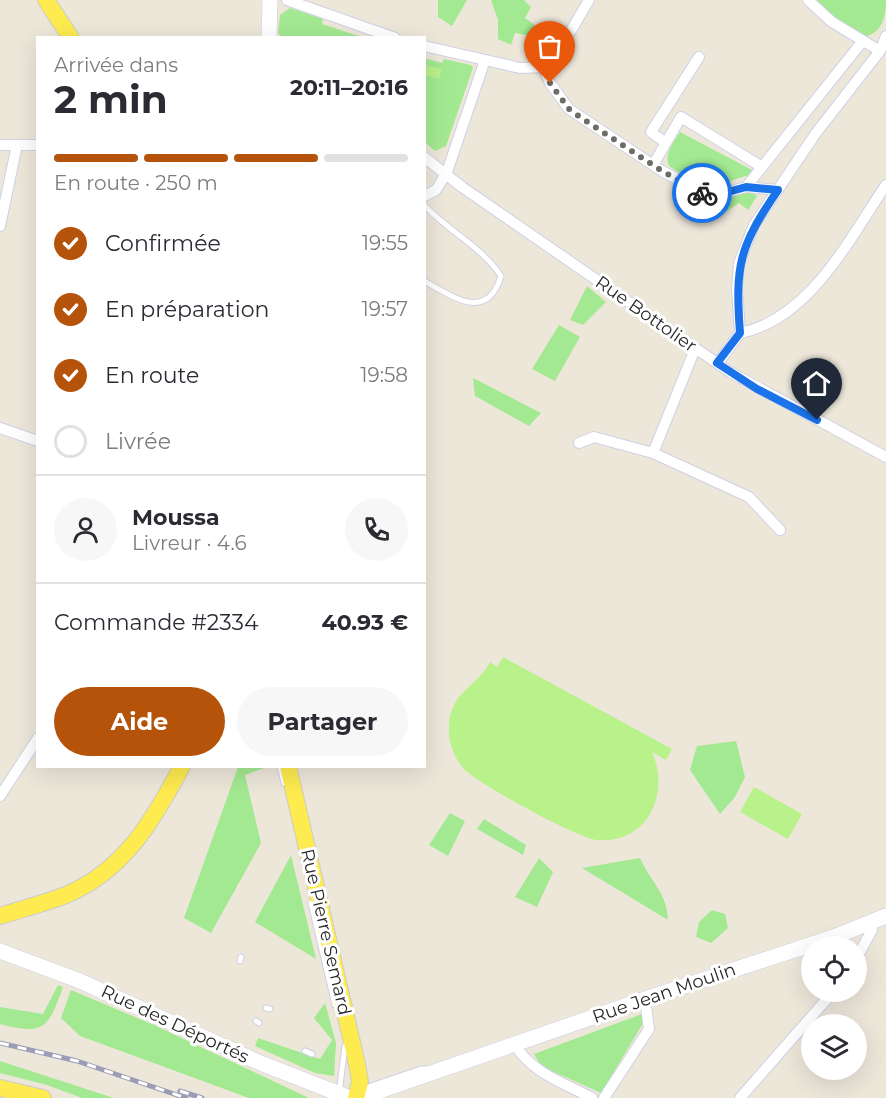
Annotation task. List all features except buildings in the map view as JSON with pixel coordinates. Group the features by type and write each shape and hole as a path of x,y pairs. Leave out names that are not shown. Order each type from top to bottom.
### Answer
{"main road":[{"path":"46,0 70,36"},
{"path":"269,36 270,0"},
{"path":"0,916 67,894 94,879 143,835 181,768"},
{"name":"Rue Pierre Semard","path":"288,768 353,1094"},
{"name":"Rue Jean Moulin","path":"837,936 886,916"},
{"name":"Rue Jean Moulin","path":"353,1094 410,1080 801,948"},
{"name":"Rue des Déportés","path":"0,951 80,981 258,1062 353,1094"},
{"name":"Rue Jean Moulin","path":"389,1098 410,1080"},
{"path":"0,1088 43,1098"}],"street":[{"path":"287,0 390,36"},
{"path":"543,67 572,29 590,0"},
{"path":"808,0 832,22 880,51"},
{"path":"717,363 740,333 737,289 739,262 754,225 816,133 880,51 886,36"},
{"path":"746,187 862,42"},
{"path":"426,46 520,68 543,67"},
{"path":"666,143 651,132 699,57"},
{"path":"426,195 436,190 447,172 485,60"},
{"path":"543,67 554,90 569,109 653,165 710,197 746,187 778,190"},
{"path":"653,165 681,117 762,167"},
{"path":"0,145 36,146"},
{"path":"0,226 17,145"},
{"name":"Rue Bottolier","path":"426,158 447,172 462,187 695,349 757,389 886,457"},
{"path":"740,333 756,330 783,314 812,290 886,185"},
{"path":"653,453 695,349"},
{"path":"0,428 36,440"},
{"path":"579,443 594,437 653,453 749,497 780,530"},
{"path":"0,796 36,741"},
{"path":"867,939 872,930 870,924"},
{"path":"604,1098 649,1029 645,999"},
{"path":"740,1098 824,1002"},
{"path":"515,1045 524,1060 538,1070 592,1098"}],"lane":[{"path":"426,207 492,262 501,276 497,289 485,300 476,304 461,301 426,282"},
{"path":"280,768 285,789"},
{"path":"290,810 300,854"},
{"path":"309,895 345,1044 353,1094"},
{"path":"306,1051 312,1054"},
{"name":"Rue Jean Moulin","path":"353,1094 421,1069 441,1069"}],"green space":[{"path":"438,0 467,0 452,26 438,17"},
{"path":"491,0 524,0 531,7 525,18 535,25 530,36 515,33 511,45 498,39 498,20"},
{"path":"812,0 886,0 885,13 878,29 862,37"},
{"path":"290,8 323,19 322,24 359,36 281,36 278,33 280,15"},
{"path":"426,59 442,63 444,59 471,65 473,68 446,146 435,151 426,143"},
{"path":"426,65 442,69 439,79 426,75"},
{"path":"680,132 752,170 749,175 715,185 693,180 670,167 668,163 668,154"},
{"path":"745,189 757,196 748,210 739,203 718,217 700,205 705,198"},
{"path":"587,286 606,302 583,325 570,320"},
{"path":"559,325 580,337 555,381 532,369"},
{"path":"473,378 541,413 529,426 475,396"},
{"path":"503,657 672,749 666,760 652,752 657,768 656,800 650,814 641,825 629,834 614,839 596,840 585,837 506,797 463,768 450,742 449,725 454,704 490,662 497,667"},
{"path":"736,741 745,777 735,797 720,814 690,770 697,746"},
{"path":"238,768 264,768 245,775 261,843 211,933 184,918"},
{"path":"754,787 802,814 788,839 740,812"},
{"path":"450,813 465,821 448,856 429,845"},
{"path":"484,819 526,845 523,855 477,829"},
{"path":"291,855 316,959 255,922"},
{"path":"539,858 553,872 537,907 515,897"},
{"path":"640,858 662,895 668,920 582,868"},
{"path":"712,910 725,914 728,928 711,943 696,937 699,922"},
{"path":"58,985 63,987 58,1001 43,1025 27,1029 0,1024 0,1007 43,1014"},
{"path":"71,990 154,1025 309,1098 249,1098 80,1036 61,1018"},
{"path":"325,1003 336,1043 334,1076 315,1073 255,1046 258,1038 320,1059 332,1040 314,1018"},
{"path":"642,1014 642,1025 601,1093 541,1066 534,1054"},
{"path":"0,1061 114,1098 82,1098 47,1085 0,1073"}],"railway":[{"path":"0,1043 77,1061 186,1098"},
{"path":"180,1091 202,1098"}],"way so far":[{"path":"550,83 569,109 580,117 662,171 702,193"}],"route":[{"path":"702,193 710,197 746,187 778,190 754,225 739,262 737,289 740,333 717,363 757,389 817,420"}]}
